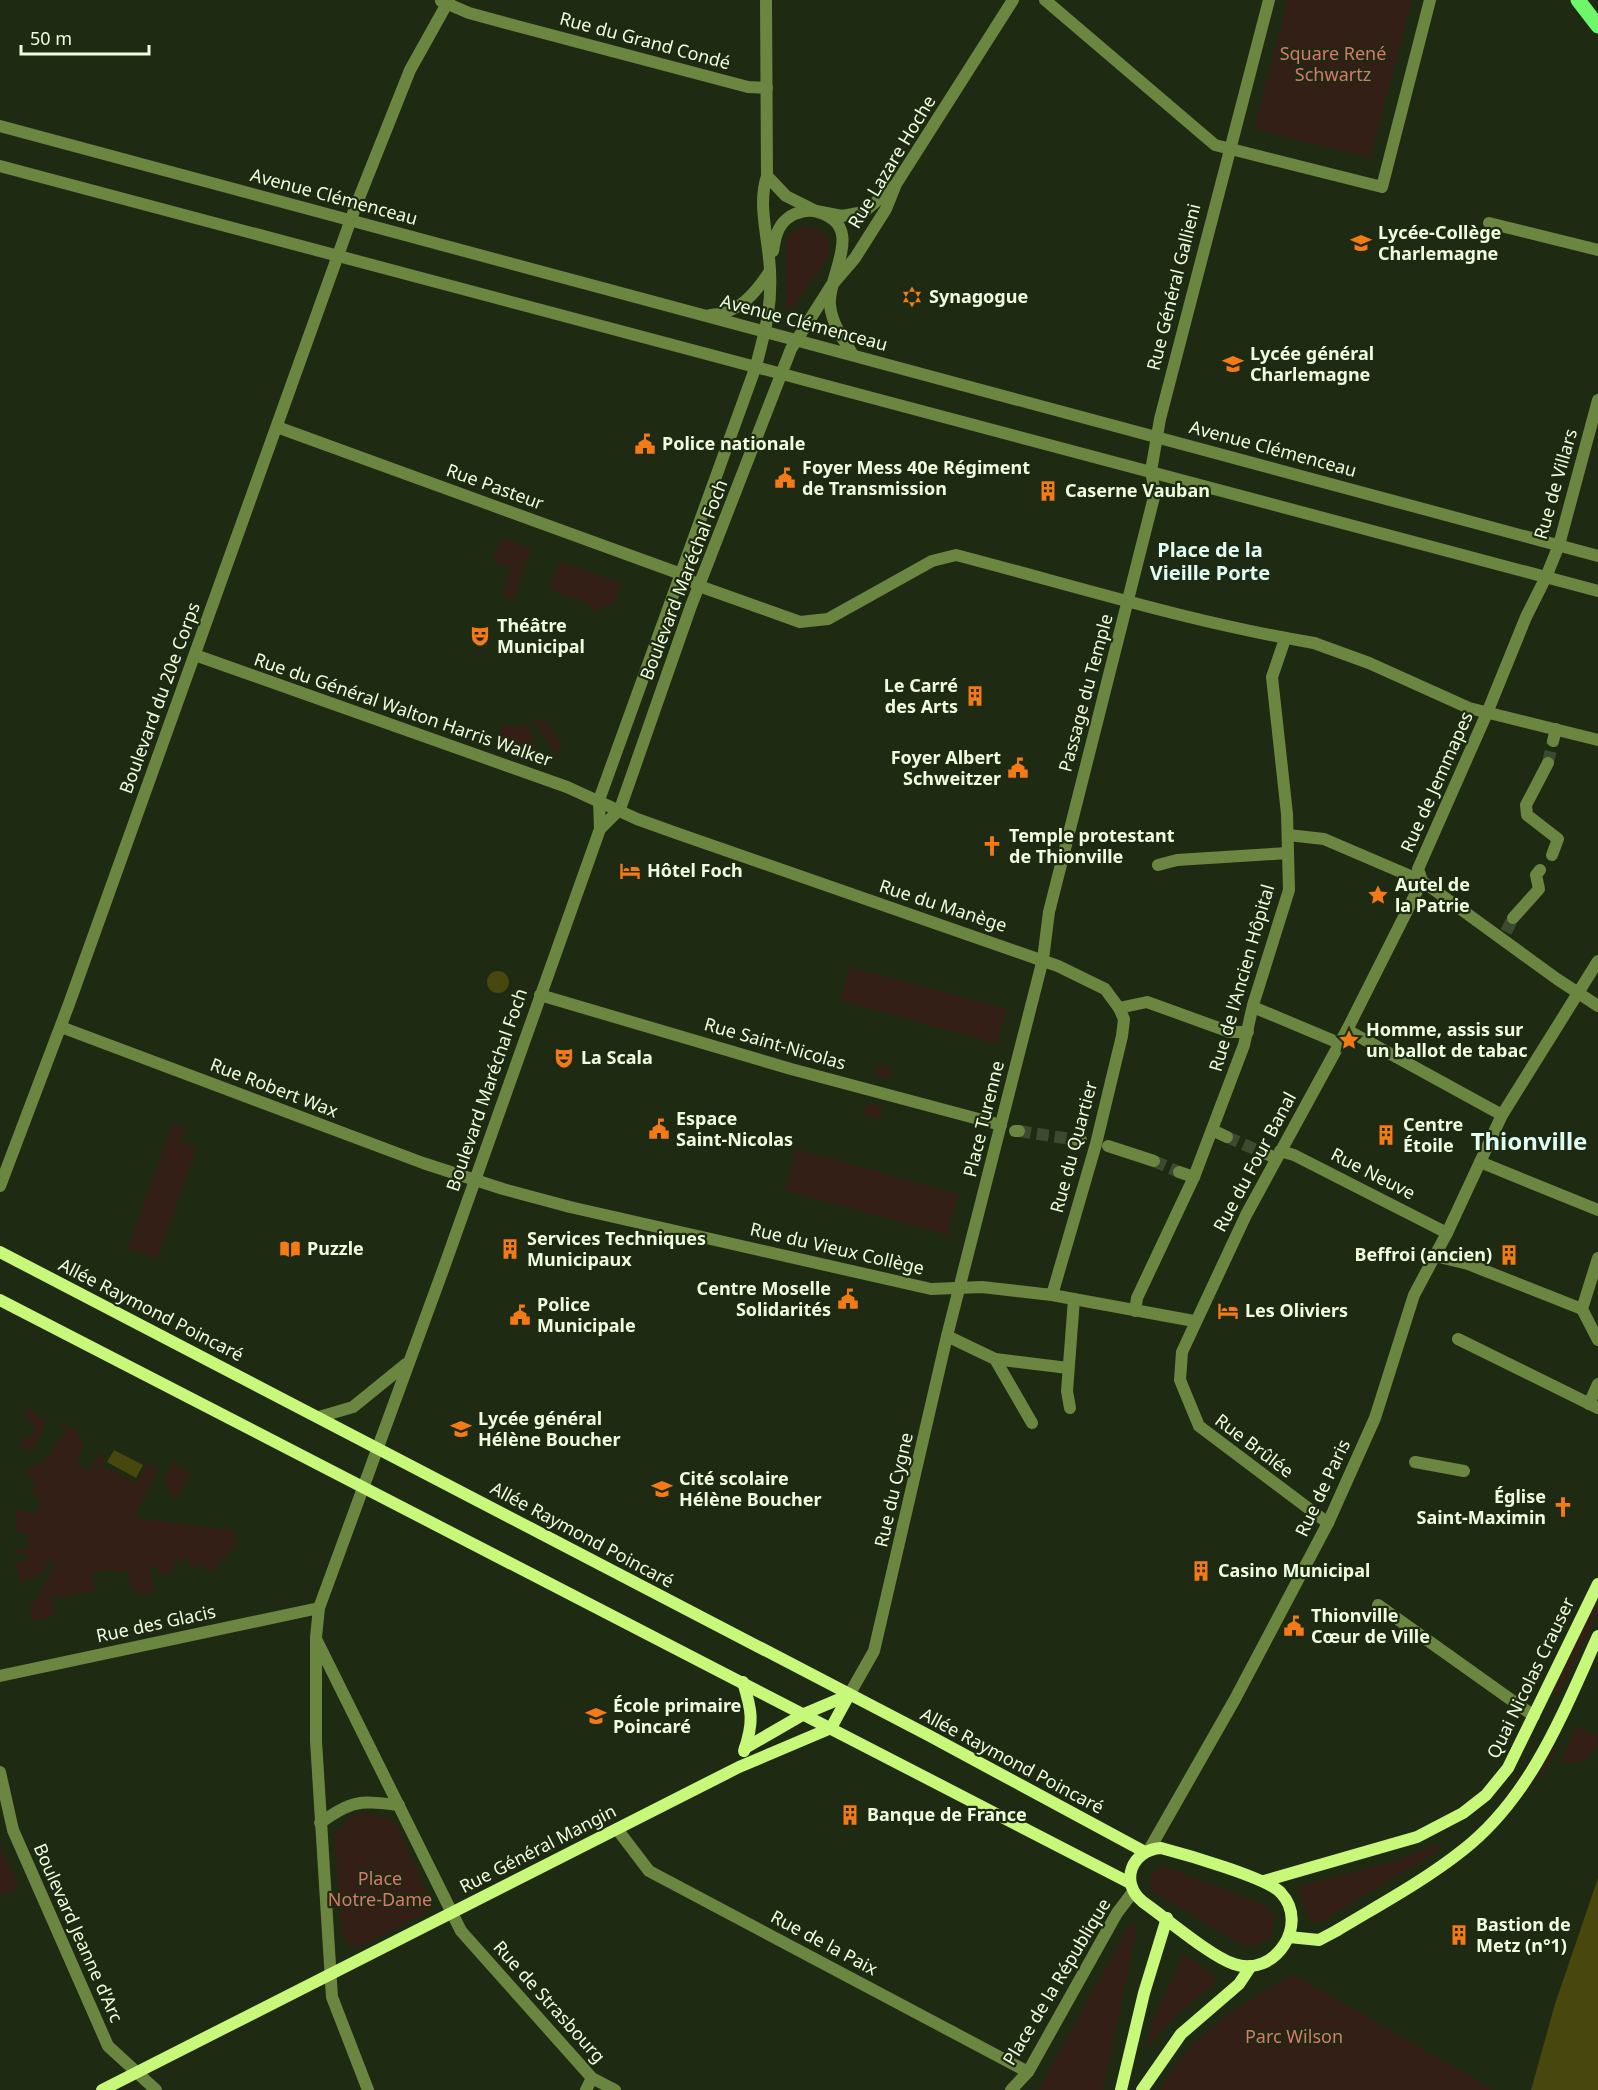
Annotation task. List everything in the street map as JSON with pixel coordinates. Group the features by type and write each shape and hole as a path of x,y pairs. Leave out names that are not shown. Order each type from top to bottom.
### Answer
{"main road":[{"path":"1578,0 1598,26"},
{"name":"Allée Raymond Poincaré","path":"0,1252 1147,1851"},
{"path":"0,1300 743,1682 1132,1887"},
{"name":"Quai Nicolas Crauser","path":"1264,1881 1392,1846 1434,1829 1463,1813 1486,1795 1508,1768 1598,1584"},
{"path":"1289,1937 1319,1940 1440,1868 1465,1849 1498,1818 1529,1777 1546,1748 1598,1636"},
{"path":"739,1767 752,1728 752,1711 743,1682"},
{"path":"745,1748 804,1714 849,1695"},
{"path":"831,1728 849,1695"},
{"name":"Rue Général Mangin","path":"102,2090 739,1767 831,1728"},
{"path":"1142,2090 1181,2034 1239,1984 1251,1966 1267,1961 1277,1954 1289,1937 1292,1922 1289,1907 1281,1893 1264,1881 1169,1850 1147,1851"},
{"name":"Place de la République","path":"1147,1851 1132,1866 1132,1887 1167,1918 1222,1958 1234,1964 1251,1966"},
{"path":"1121,2090 1144,1994 1167,1918"}],"street":[{"path":"766,0 767,176 762,190 770,271"},
{"name":"Rue Lazare Hoche","path":"796,339 831,286 855,258 886,209 896,183 1013,0"},
{"path":"1045,0 1215,145 1382,187 1430,0"},
{"path":"1229,147 1269,0"},
{"name":"Rue du Grand Condé","path":"445,1 469,13 748,87 767,88"},
{"name":"Boulevard du 20e Corps","path":"0,1186 61,1027 351,220 410,70 445,1"},
{"name":"Avenue Clémenceau","path":"0,126 1598,556"},
{"name":"Rue Général Gallieni","path":"1158,436 1160,419 1229,147"},
{"path":"0,165 1598,591"},
{"path":"767,176 786,196 831,219 843,237 843,251 831,286 830,304 834,320 853,355"},
{"path":"706,316 726,315 758,290 770,271 775,238 783,222 795,214 816,212 842,216 864,212 896,183"},
{"path":"1489,223 1598,250"},
{"name":"Boulevard Maréchal Foch","path":"364,1486 476,1180 600,828 599,800 756,366 770,314 770,271"},
{"name":"Boulevard Maréchal Foch","path":"600,828 620,809 699,586 796,339"},
{"name":"Rue de Villars","path":"1546,577 1559,545 1598,400"},
{"name":"Rue Pasteur","path":"277,427 681,574 699,586 800,622 828,619 932,561 956,555 1129,602"},
{"name":"Passage du Temple","path":"1043,959 1049,912 1155,494 1151,471 1158,436"},
{"name":"Rue de Jemmapes","path":"1347,1030 1422,881 1418,869 1487,713 1526,617 1546,577"},
{"path":"1129,602 1285,639 1314,643 1369,663 1469,708 1554,735 1598,740"},
{"name":"Rue de l'Ancien Hôpital","path":"1135,1311 1137,1298 1194,1177 1248,1032 1252,1007 1289,890 1288,835 1272,677 1285,639"},
{"name":"Rue du Général Walton Harris Walker","path":"195,655 567,787 620,809"},
{"path":"1548,763 1526,805 1527,815 1558,839 1552,855"},
{"name":"Rue du Manège","path":"620,809 637,819 687,837 1043,959 1105,989 1119,1008"},
{"path":"1288,835 1324,839 1422,881 1504,935 1580,990 1598,1006"},
{"path":"1158,865 1177,860 1288,853"},
{"path":"1513,918 1539,889 1536,874 1540,870"},
{"name":"Place Turenne","path":"960,1288 1043,959"},
{"name":"Rue de Paris","path":"1147,1851 1235,1699 1328,1523 1375,1418 1414,1295 1447,1233 1502,1115 1598,961"},
{"name":"Rue Saint-Nicolas","path":"540,995 791,1069 1001,1125"},
{"path":"1119,1008 1147,1002 1230,1032 1248,1032"},
{"path":"1252,1007 1338,1044"},
{"name":"Rue du Quartier","path":"1052,1295 1096,1144 1122,1036 1124,1019 1119,1008"},
{"name":"Rue Robert Wax","path":"61,1027 423,1163 476,1180"},
{"path":"1347,1030 1502,1115"},
{"name":"Rue du Four Banal","path":"1197,1317 1274,1154 1347,1030"},
{"path":"1212,1130 1227,1137"},
{"path":"1108,1146 1154,1161"},
{"name":"Rue Neuve","path":"1274,1154 1294,1155 1447,1233"},
{"path":"1480,1162 1598,1210"},
{"path":"1179,1172 1194,1177"},
{"name":"Rue du Vieux Collège","path":"476,1180 570,1207 931,1289 982,1287 1052,1295 1135,1311 1197,1317"},
{"path":"1434,1256 1468,1264 1582,1309 1596,1337"},
{"path":"1582,1309 1598,1258"},
{"name":"Rue du Cygne","path":"849,1695 874,1651 960,1288"},
{"path":"1070,1408 1067,1391 1074,1299"},
{"name":"Rue Brûlée","path":"1197,1317 1182,1352 1180,1380 1198,1426 1328,1523"},
{"path":"947,1336 995,1359 1068,1368"},
{"path":"1458,1339 1594,1406 1598,1384"},
{"path":"995,1359 1032,1423"},
{"path":"319,1417 353,1407 407,1364"},
{"path":"1415,1462 1464,1471"},
{"path":"364,1486 319,1608 316,1637 320,1823 332,1996 368,2090"},
{"path":"1378,1605 1534,1716"},
{"name":"Rue des Glacis","path":"0,1676 319,1608"},
{"path":"316,1637 452,1912"},
{"name":"Boulevard Jeanne d'Arc","path":"0,1772 13,1830 108,2046 156,2090"},
{"path":"320,1823 342,1807 360,1801 399,1805"},
{"name":"Rue de la Paix","path":"617,1829 649,1871 1028,2072"},
{"name":"Place de la République","path":"1011,2090 1028,2072 1132,1887"},
{"name":"Rue de Strasbourg","path":"452,1912 461,1931 592,2078 615,2090"},
{"path":"586,2090 592,2078"}],"green space":[{"name":"Square René Schwartz","path":"1288,0 1412,0 1370,158 1254,129"},
{"path":"804,225 822,231 829,242 828,257 791,311 787,306 786,243 790,234"},
{"path":"501,538 531,548 513,600 502,596 511,568 493,561"},
{"path":"559,561 621,583 615,602 591,612 592,608 586,603 549,589"},
{"path":"533,720 546,722 562,745 557,756"},
{"path":"528,723 537,751 498,737 503,724 518,727"},
{"path":"850,967 1007,1009 997,1044 840,1000"},
{"path":"877,1064 892,1068 889,1078 874,1075"},
{"path":"866,1103 883,1107 879,1119 863,1114"},
{"path":"172,1124 186,1128 181,1141 197,1147 157,1259 128,1248"},
{"path":"797,1149 958,1194 947,1235 785,1190"},
{"path":"26,1405 46,1423 33,1450 21,1448 22,1437 32,1437 34,1421 25,1420"},
{"path":"58,1421 77,1431 84,1445 75,1463 90,1471 100,1452 105,1456 102,1466 137,1483 148,1463 159,1467 134,1518 233,1530 237,1548 227,1550 228,1558 217,1560 219,1569 205,1570 202,1562 190,1569 188,1559 180,1561 176,1557 171,1573 159,1575 157,1566 149,1567 155,1592 140,1595 138,1591 133,1592 127,1570 116,1573 114,1568 92,1574 94,1591 59,1598 58,1595 51,1596 55,1616 33,1621 30,1609 56,1563 51,1558 41,1575 20,1582 15,1562 27,1561 26,1553 14,1554 13,1550 28,1548 29,1533 16,1532 16,1509 36,1514 37,1506 42,1506 39,1498 33,1495 34,1477 26,1476 26,1470 41,1463 45,1456 48,1458 56,1442 67,1433"},
{"path":"172,1462 191,1473 177,1499 170,1494 164,1479"},
{"path":"1598,1598 1598,1613 1558,1696 1552,1693"},
{"path":"1577,1726 1598,1736 1595,1749 1580,1761 1560,1762"},
{"path":"1555,1745 1558,1747 1540,1781 1537,1779"},
{"name":"Place Notre-Dame","path":"363,1812 389,1818 397,1826 429,1897 429,1907 424,1914 362,1946 350,1945 342,1934 334,1834 349,1817"},
{"path":"1436,1844 1441,1847 1438,1851 1322,1921 1314,1923 1307,1916 1298,1890 1300,1886 1396,1861"},
{"path":"0,1845 19,1889 0,1895"},
{"path":"1164,1866 1267,1906 1275,1918 1271,1937 1255,1946 1240,1944 1157,1894 1151,1886 1150,1878 1155,1871"},
{"path":"1134,1924 1137,1928 1103,2090 1038,2090 1129,1926"},
{"path":"1183,1955 1215,1977 1215,1983 1176,2016 1145,2050 1154,2017"},
{"name":"Parc Wilson","path":"1293,1974 1494,2090 1160,2090 1172,2070 1201,2036 1235,2009"}],"shaded area":[{"path":"498,971 506,974 509,982 506,990 498,993 490,990 487,982 490,974"},
{"path":"114,1450 143,1465 136,1478 107,1462"},
{"path":"1598,1878 1598,2090 1531,2090 1555,2004"}],"tunnel":[{"path":"1548,763 1553,741"},
{"path":"1506,932 1513,918"},
{"path":"1019,1131 1077,1140"},
{"path":"1227,1137 1264,1153"},
{"path":"1154,1161 1179,1172"}],"place":[{"name":"Lycée-Collège Charlemagne","path":"1361,243"},
{"name":"Synagogue","path":"912,297"},
{"name":"Lycée général Charlemagne","path":"1233,364"},
{"name":"Police nationale","path":"645,444"},
{"name":"Foyer Mess 40e Régiment de Transmission","path":"785,478"},
{"name":"Caserne Vauban","path":"1048,491"},
{"name":"Théâtre Municipal","path":"480,636"},
{"name":"Le Carré des Arts","path":"975,696"},
{"name":"Foyer Albert Schweitzer","path":"1018,768"},
{"name":"Temple protestant de Thionville","path":"992,846"},
{"name":"Hôtel Foch","path":"630,871"},
{"name":"Autel de la Patrie","path":"1378,895"},
{"name":"Homme, assis sur un ballot de tabac","path":"1349,1040"},
{"name":"La Scala","path":"564,1058"},
{"name":"Espace Saint-Nicolas","path":"659,1129"},
{"name":"Centre Étoile","path":"1386,1135"},
{"name":"Puzzle","path":"290,1249"},
{"name":"Services Techniques Municipaux","path":"510,1249"},
{"name":"Beffroi (ancien)","path":"1509,1255"},
{"name":"Centre Moselle Solidarités","path":"848,1299"},
{"name":"Les Oliviers","path":"1228,1311"},
{"name":"Police Municipale","path":"520,1315"},
{"name":"Lycée général Hélène Boucher","path":"461,1429"},
{"name":"Cité scolaire Hélène Boucher","path":"662,1489"},
{"name":"Église Saint-Maximin","path":"1563,1507"},
{"name":"Casino Municipal","path":"1201,1571"},
{"name":"Thionville Cœur de Ville","path":"1294,1626"},
{"name":"École primaire Poincaré","path":"596,1716"},
{"name":"Banque de France","path":"850,1815"},
{"name":"Bastion de Metz (n°1)","path":"1459,1935"}],"district":[{"name":"Place de la Vieille Porte","path":"1210,562"},
{"name":"Thionville","path":"1529,1142"}]}
